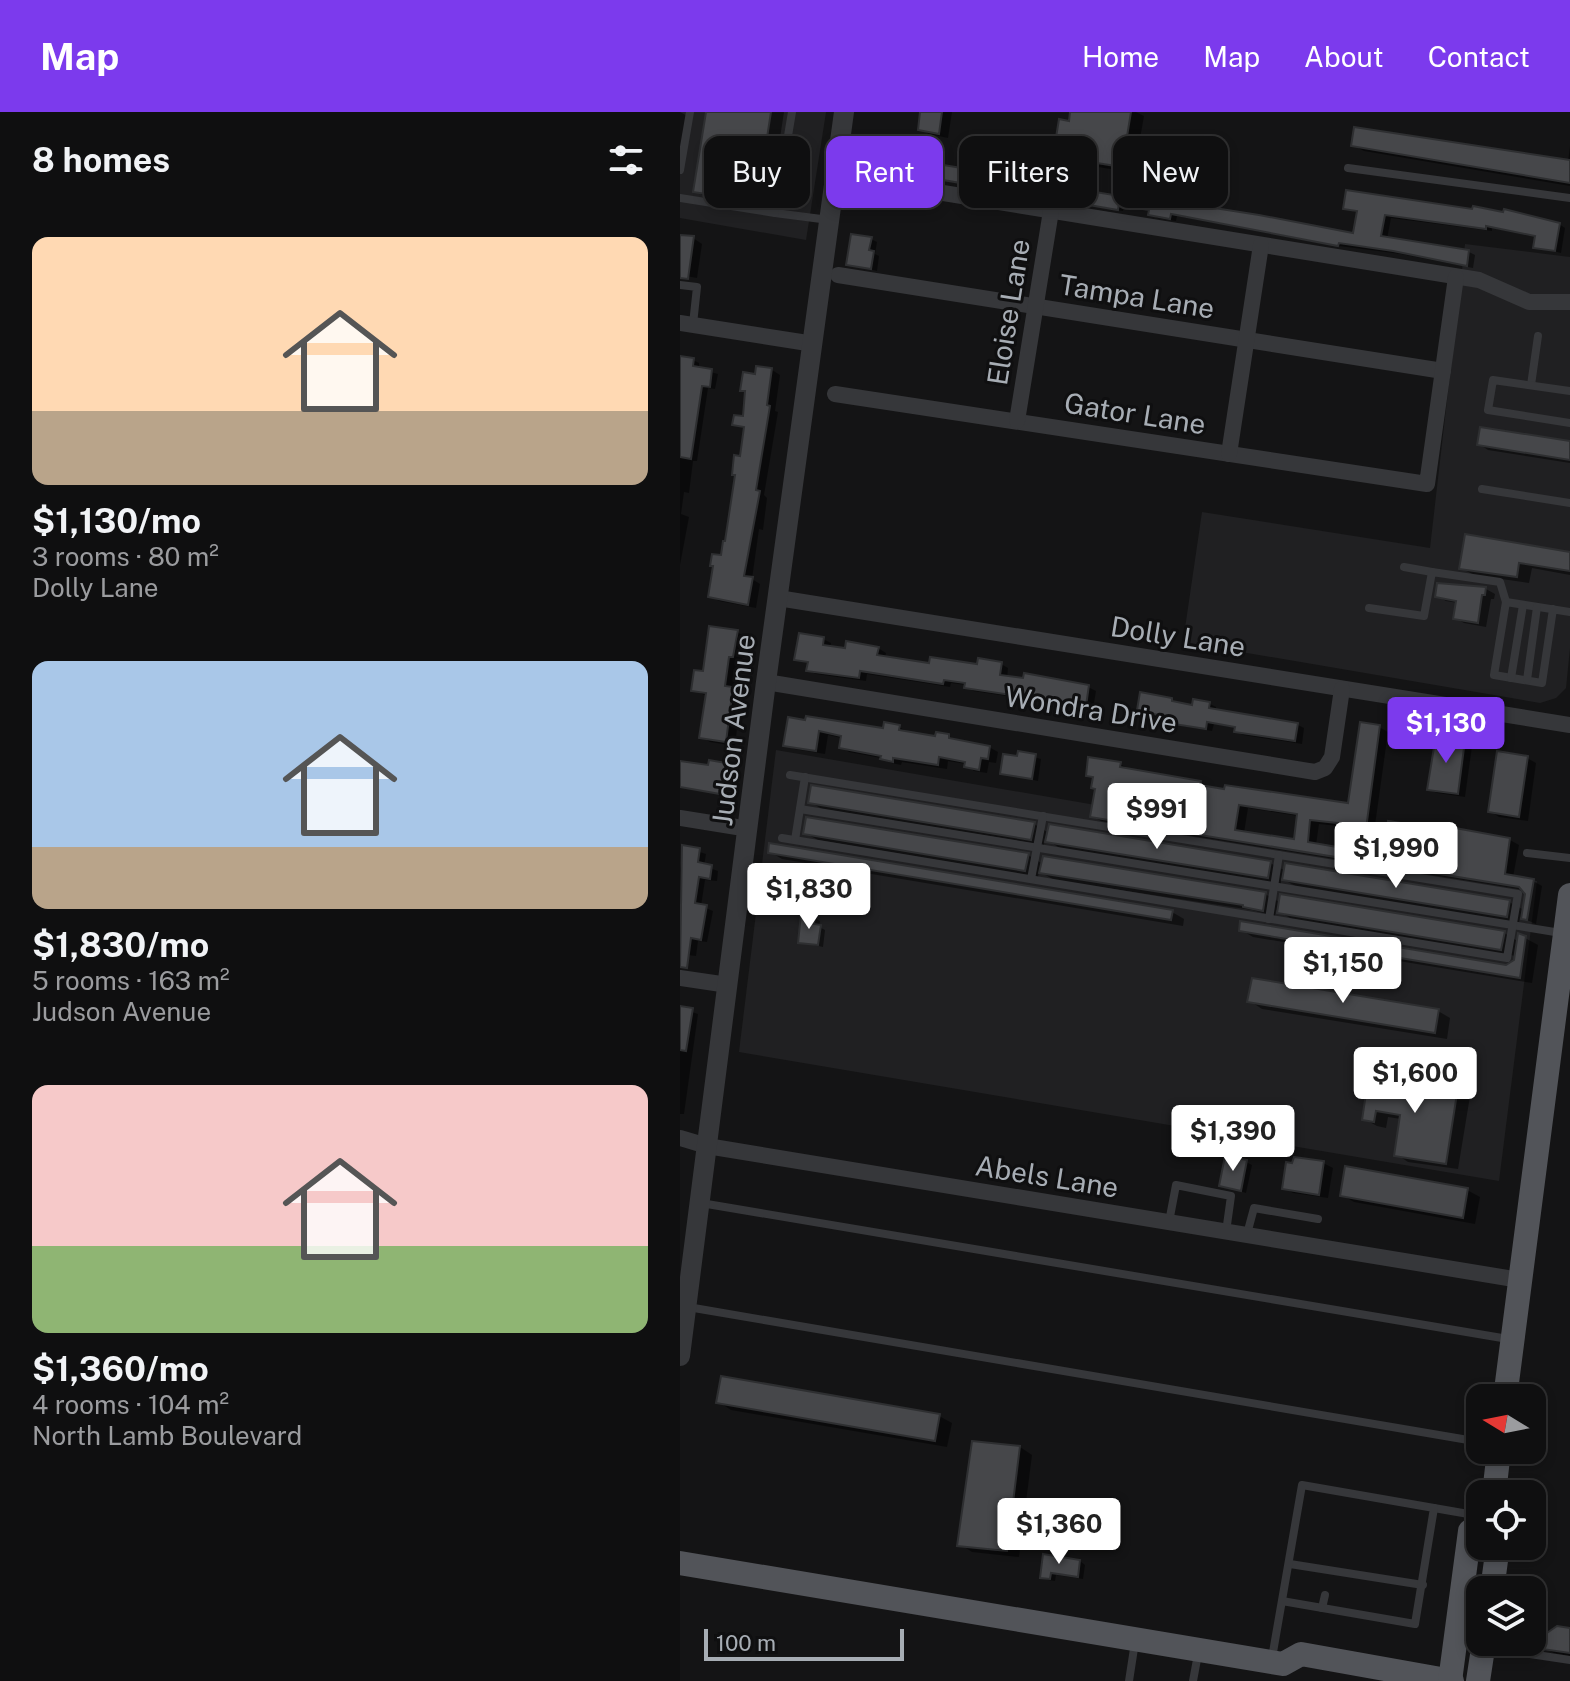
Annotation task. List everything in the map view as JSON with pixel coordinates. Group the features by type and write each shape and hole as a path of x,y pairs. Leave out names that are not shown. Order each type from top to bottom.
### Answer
{"main road":[{"path":"1507,1384 1568,934 1570,895"},
{"path":"680,1563 1199,1649 1283,1669 1301,1654 1451,1681 1466,1560"},
{"path":"1478,1681 1482,1656"}],"street":[{"name":"Judson Avenue","path":"680,1356 766,682 814,344 831,274 830,220 844,112"},
{"path":"943,193 1479,280 1529,302 1570,302"},
{"name":"Eloise Lane","path":"1017,421 1051,211"},
{"path":"1229,454 1261,245"},
{"name":"Tampa Lane","path":"831,274 1443,371"},
{"path":"1443,371 1456,277"},
{"path":"686,324 814,344"},
{"name":"Gator Lane","path":"835,394 1427,484 1443,371"},
{"name":"Dolly Lane","path":"778,598 1570,725"},
{"name":"Wondra Drive","path":"766,682 1315,772 1325,768 1332,757 1342,689"},
{"path":"680,818 749,829"},
{"path":"680,978 728,985"},
{"name":"Abels Lane","path":"680,1138 707,1146 1520,1280"}],"lane":[{"path":"680,170 690,112"},
{"path":"775,213 792,112"},
{"path":"1348,168 1570,198"},
{"path":"680,198 830,220"},
{"path":"680,285 697,287 686,324"},
{"path":"1531,385 1538,336"},
{"path":"1570,391 1493,380 1488,410 1570,423"},
{"path":"1482,489 1570,503"},
{"path":"1404,567 1500,582 1506,602 1494,675 1542,683 1553,609"},
{"path":"1369,608 1424,616 1432,572"},
{"path":"1506,602 1570,612"},
{"path":"1511,678 1523,605"},
{"path":"1527,680 1537,607"},
{"path":"782,838 1507,958 1518,894 790,775"},
{"path":"795,840 805,777"},
{"path":"800,809 1568,934"},
{"path":"1031,879 1043,816"},
{"path":"1527,853 1570,858"},
{"path":"1269,919 1279,855"},
{"path":"1169,1222 1176,1185 1231,1196 1226,1232"},
{"path":"700,1203 1513,1339"},
{"path":"1247,1235 1254,1208 1318,1219"},
{"path":"687,1307 1466,1440"},
{"path":"1283,1669 1282,1601 1302,1485 1466,1514"},
{"path":"1282,1601 1415,1624 1434,1508"},
{"path":"1290,1564 1364,1581 1398,1586 1423,1585"},
{"path":"1322,1608 1325,1595"},
{"path":"1342,1611 1344,1599"},
{"path":"1357,1614 1360,1602"},
{"path":"1373,1617 1376,1606"},
{"path":"1392,1620 1394,1608"},
{"path":"1129,1681 1136,1639"},
{"path":"1193,1681 1199,1649"},
{"path":"1543,1656 1570,1660"}],"shaded area":[{"path":"680,112 826,112 806,240 680,218"},
{"path":"1465,244 1570,257 1570,648 1566,688 1556,698 1540,703 1183,642 1202,512 1430,548"},
{"path":"776,750 1537,881 1499,1181 739,1052"}],"building":[{"path":"706,112 771,112 767,136 704,136 704,194 693,192"},
{"path":"920,112 942,112 939,134 918,130"},
{"path":"1070,112 1131,112 1127,136 1113,136 1113,166 1097,163 1097,136 1056,136 1059,119 1069,121"},
{"path":"1354,127 1570,160 1570,183 1351,146"},
{"path":"943,165 959,168 959,183 943,180"},
{"path":"1346,190 1472,209 1473,206 1503,212 1504,209 1560,223 1555,251 1533,248 1535,236 1486,226 1486,229 1385,215 1381,236 1469,250 1467,266 1393,251 1339,243 1338,246 1171,214 1170,219 1148,215 1149,210 1136,208 1214,208 1353,233 1357,211 1343,209"},
{"path":"1097,192 1113,195 1113,208 1118,210 1097,206"},
{"path":"851,234 872,237 869,250 874,251 871,269 846,265"},
{"path":"680,235 694,236 688,279 680,278"},
{"path":"680,356 694,358 693,366 712,369 710,387 702,386 691,459 680,457"},
{"path":"756,366 772,368 767,405 770,406 756,490 760,491 744,576 753,577 748,605 708,597 712,554 721,555 725,541 735,475 732,475 734,455 740,456 744,427 732,425 734,415 743,416 745,391 740,391 743,372 755,374"},
{"path":"1480,427 1570,441 1570,460 1477,445"},
{"path":"1465,534 1570,552 1570,571 1519,563 1517,577 1459,569"},
{"path":"1437,583 1486,587 1478,623 1453,619 1456,601 1435,597"},
{"path":"709,626 738,630 733,657 729,657 725,686 733,687 726,742 699,738 706,693 691,691 694,670 703,671"},
{"path":"799,633 824,637 823,645 845,648 846,641 879,647 877,655 929,663 930,657 977,664 978,658 1002,662 1000,675 1023,678 1024,673 1089,685 1086,706 964,688 965,683 944,680 943,684 860,671 859,678 806,671 808,662 794,660"},
{"path":"1140,692 1192,705 1193,699 1210,702 1209,708 1298,723 1295,741 1234,732 1235,727 1207,722 1206,729 1174,724 1175,718 1153,714 1152,719 1136,716"},
{"path":"806,716 883,728 884,722 900,725 899,730 935,736 936,732 949,734 949,738 990,746 988,759 981,758 979,770 964,767 965,762 939,757 938,765 893,758 893,762 880,759 881,756 839,748 841,736 819,731 816,751 783,746 788,717 805,720"},
{"path":"1360,722 1380,725 1363,851 1383,854 1388,821 1420,826 1415,859 1449,865 1455,828 1510,838 1505,874 1534,879 1527,920 1521,919 1525,894 1519,887 1090,817 1095,789 1091,788 1093,777 1086,776 1088,757 1121,762 1120,767 1201,781 1200,785 1224,789 1225,785 1348,803","holes":["1117,787 1181,798 1176,820 1113,809","1239,805 1297,814 1294,839 1235,830","1310,820 1346,824 1343,848 1308,842"]},
{"path":"1436,735 1465,740 1458,794 1427,790"},
{"path":"1018,751 1036,754 1032,779 1000,774 1003,754 1017,756"},
{"path":"1497,751 1528,756 1519,817 1488,812"},
{"path":"709,760 726,763 720,794 680,787 680,761 708,765"},
{"path":"811,785 1035,822 1031,840 808,803"},
{"path":"806,817 1029,853 1025,871 803,834"},
{"path":"1049,824 1271,861 1268,878 1045,842"},
{"path":"769,843 1173,910 1171,920 768,853"},
{"path":"682,845 700,848 698,862 712,865 710,879 699,877 695,903 707,905 701,940 691,938 687,968 680,967"},
{"path":"1043,856 1266,892 1263,911 1243,905 1039,873"},
{"path":"1285,863 1510,900 1507,917 1282,880"},
{"path":"1280,894 1505,931 1501,950 1277,913"},
{"path":"801,914 815,916 814,924 821,925 818,945 798,943"},
{"path":"1240,921 1506,965 1514,960 1518,933 1526,936 1520,978 1239,931"},
{"path":"1252,978 1439,1009 1435,1033 1247,1002"},
{"path":"680,1006 693,1008 686,1051 680,1050"},
{"path":"1369,1073 1458,1087 1446,1164 1394,1156 1400,1115 1376,1111 1374,1122 1362,1120"},
{"path":"1225,1156 1247,1160 1241,1191 1219,1186"},
{"path":"1294,1157 1324,1161 1319,1195 1282,1189 1286,1162 1292,1163"},
{"path":"1345,1166 1468,1188 1463,1218 1340,1196"},
{"path":"721,1376 940,1414 935,1441 716,1403"},
{"path":"972,1441 1020,1446 1007,1551 957,1546"},
{"path":"1043,1554 1080,1560 1078,1577 1051,1573 1050,1579 1040,1578"},
{"path":"1557,1626 1570,1628 1570,1653 1546,1650 1546,1634"}]}
